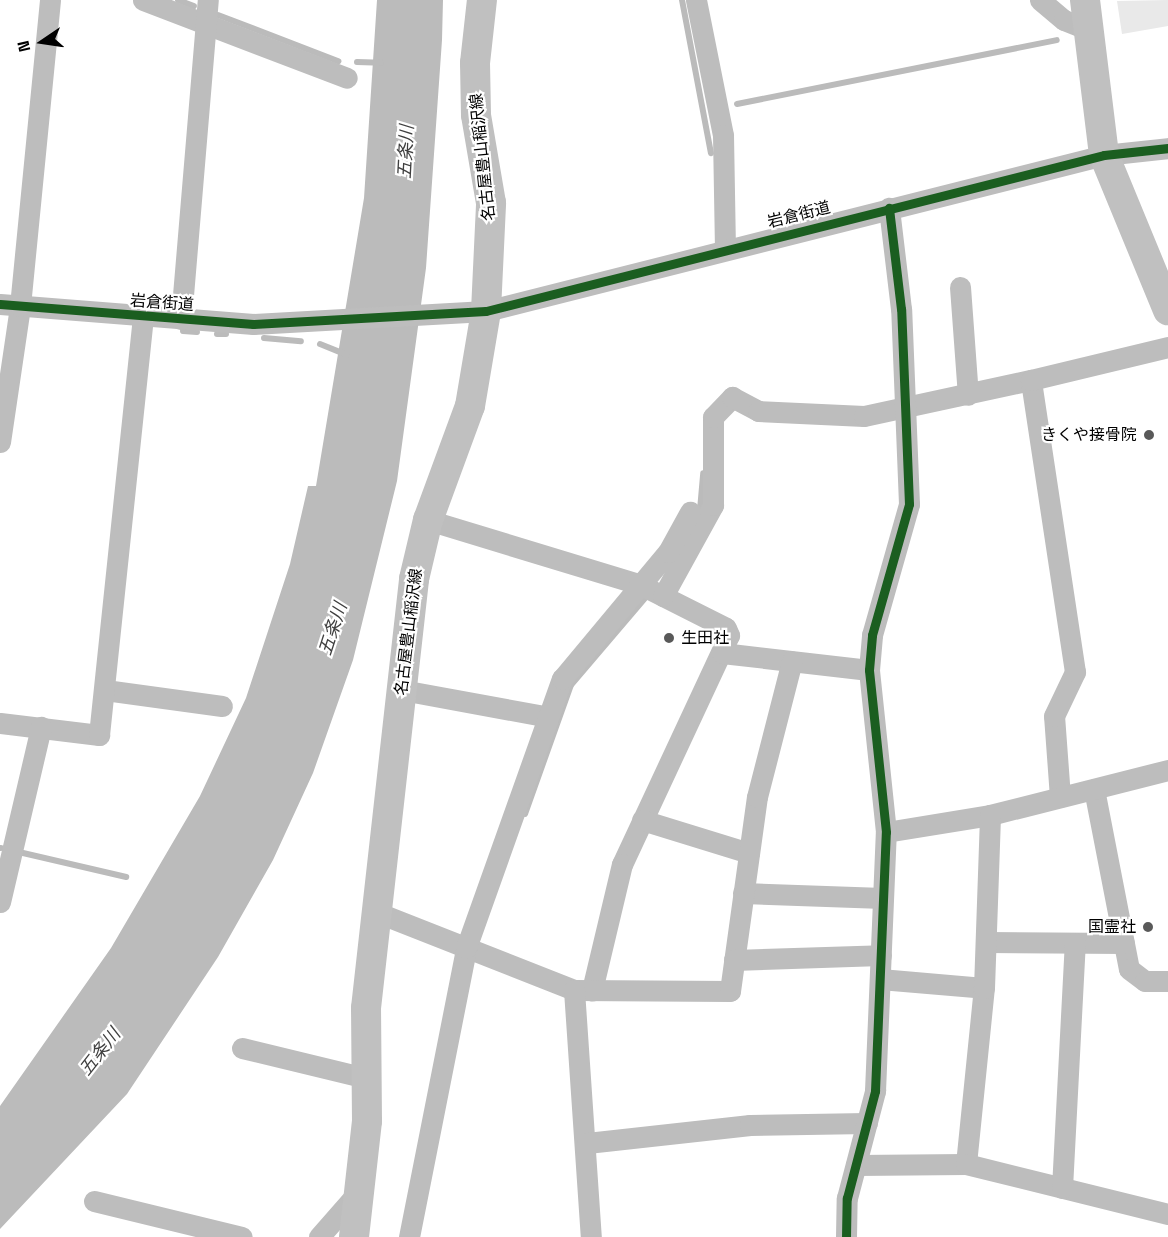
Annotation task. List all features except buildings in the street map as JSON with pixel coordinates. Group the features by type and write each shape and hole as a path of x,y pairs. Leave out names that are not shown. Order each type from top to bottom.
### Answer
{"main road":[{"name":"名古屋豊山稲沢線","path":"354,1237 361,1189 376,912 414,579 428,520 470,406 486,311 491,203 475,73 482,0"},
{"path":"1084,0 1104,155 1168,310"}],"street":[{"path":"0,442 10,305 50,0"},
{"path":"143,0 346,78"},
{"path":"181,319 208,0"},
{"path":"696,0 723,135 725,249"},
{"path":"1040,0 1064,20 1089,30"},
{"name":"岩倉街道","path":"10,305 253,324 486,311 1104,155 1168,148"},
{"path":"846,1237 856,1165 875,1091 880,979 886,832 869,670 872,635 909,504 905,410 889,208"},
{"path":"960,288 968,395"},
{"path":"0,723 99,735 143,316"},
{"path":"663,596 713,505 713,417 732,397 758,411 803,417 905,410 1168,347"},
{"path":"1031,380 1075,672 1054,716 1060,797"},
{"path":"409,1237 473,950 562,679 668,552 690,512"},
{"path":"428,520 639,584 726,628 729,635 622,864 584,990 591,1237"},
{"path":"722,653 869,670"},
{"path":"376,912 584,990 730,991 757,797 792,661"},
{"path":"105,690 222,706"},
{"path":"402,690 549,717"},
{"path":"0,902 41,728"},
{"path":"886,832 990,815 1168,770"},
{"path":"1094,789 1129,969 1137,976 1168,981"},
{"path":"966,1164 984,988 990,815"},
{"path":"642,820 749,852"},
{"path":"743,893 883,898"},
{"path":"986,942 1124,943"},
{"path":"1062,1188 1075,943"},
{"path":"734,960 881,955"},
{"path":"880,979 984,988"},
{"path":"242,1048 366,1078"},
{"path":"587,1143 750,1125 867,1123"},
{"path":"856,1165 966,1164 1168,1214"},
{"path":"319,1237 361,1189"},
{"path":"94,1201 242,1237"}],"shaded area":[{"path":"1168,0 1168,26 1122,34 1117,1"}],"water":[{"name":"五条川","path":"377,0 443,0 442,40 426,268 397,481 353,660 313,773 273,860 218,957 127,1094 0,1229 0,1106 111,948 200,796 246,698 290,564 308,486 316,486 364,198"}],"waterway":[{"path":"178,0 194,6"},
{"path":"682,0 711,153"},
{"path":"218,15 338,61"},
{"path":"737,104 1057,40"},
{"path":"357,62 381,63"},
{"path":"183,331 197,332"},
{"path":"217,334 226,334"},
{"path":"264,338 301,341"},
{"path":"320,344 347,355"},
{"path":"700,510 703,473"},
{"path":"525,814 571,685 645,598"},
{"path":"23,853 126,877"}],"cycle path":[{"path":"0,304 253,324 486,311 1104,155 1168,148"},
{"path":"846,1237 847,1198 875,1091 886,832 869,670 872,635 909,504 901,309 889,208"}],"place":[{"name":"きくや接骨院","path":"1149,435"},
{"name":"生田社","path":"669,638"},
{"name":"国霊社","path":"1148,927"}]}
